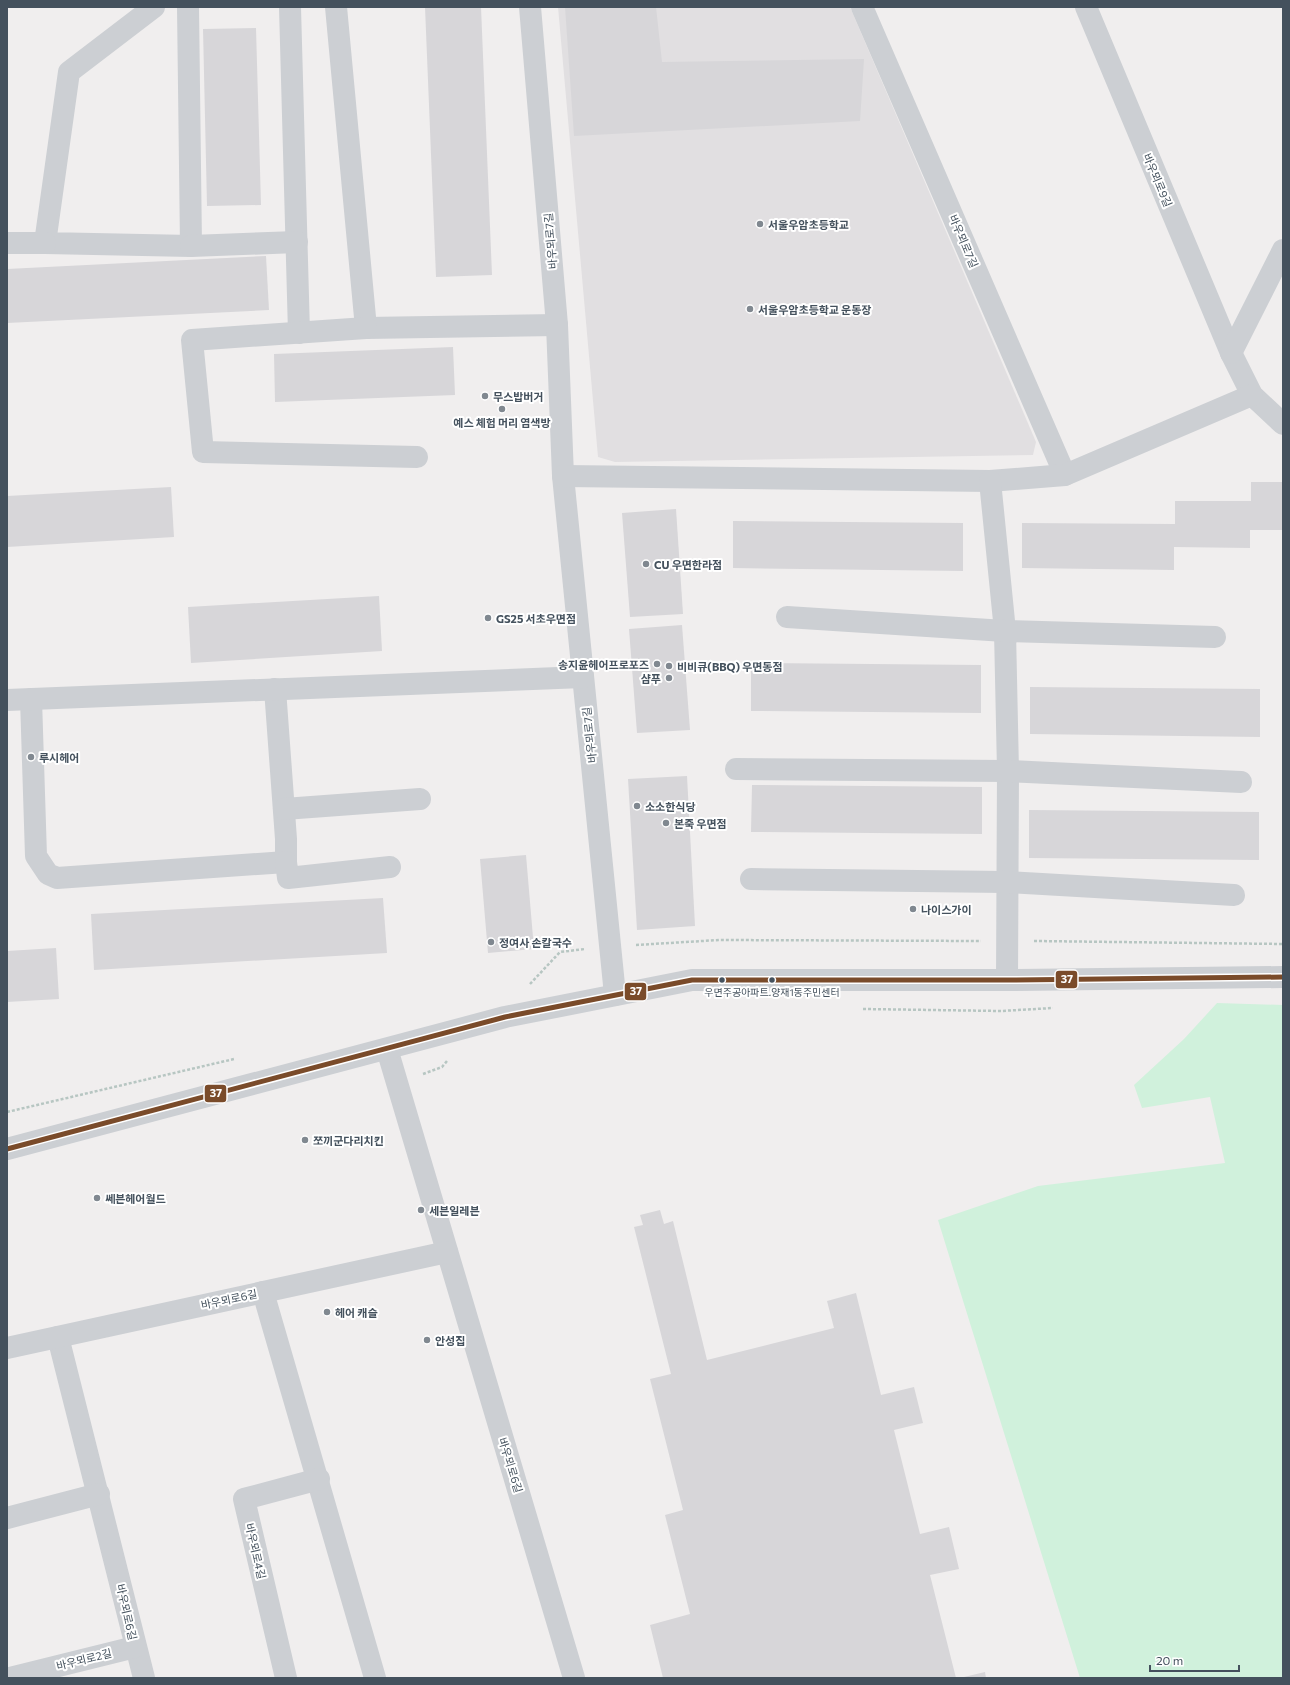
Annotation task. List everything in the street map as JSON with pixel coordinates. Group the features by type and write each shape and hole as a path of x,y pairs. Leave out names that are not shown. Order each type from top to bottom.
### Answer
{"street":[{"path":"45,243 69,72 154,7"},
{"path":"188,7 191,246"},
{"path":"290,7 299,333"},
{"path":"336,7 366,328"},
{"name":"바우뫼로7길","path":"530,7 557,325 563,476 615,995"},
{"name":"바우뫼로7길","path":"862,7 1065,475"},
{"name":"바우뫼로9길","path":"1086,7 1230,353 1252,395 1283,424"},
{"path":"7,243 191,246 297,242"},
{"path":"1230,353 1283,250"},
{"path":"417,457 203,452 192,340 366,328 557,325"},
{"path":"563,476 990,481 1065,475 1252,395"},
{"path":"990,481 1005,631 1008,771 1006,882 1007,980"},
{"path":"787,617 1005,631 1215,637"},
{"path":"7,700 583,677"},
{"path":"275,689 288,878 390,867"},
{"path":"31,699 36,856 48,874 57,878 286,862"},
{"path":"736,768 1008,771 1241,782"},
{"path":"284,809 420,799"},
{"path":"751,879 1006,882 1234,895"},
{"path":"7,1149 506,1017 692,980 1007,980 1283,977"},
{"name":"바우뫼로6길","path":"387,1049 574,1678"},
{"name":"바우뫼로6길","path":"7,1348 447,1252"},
{"path":"263,1292 375,1678"},
{"name":"바우뫼로6길","path":"58,1337 99,1494 135,1647 144,1678"},
{"name":"바우뫼로4길","path":"286,1678 244,1499 318,1479"},
{"path":"7,1518 99,1494"},
{"name":"바우뫼로2길","path":"10,1678 135,1647"}],"path":[{"path":"529,984 560,952 610,946 719,940 1283,944"},
{"path":"860,1009 1001,1011 1055,1008"},
{"path":"7,1112 239,1058"},
{"path":"398,1083 442,1067 449,1058"}],"shaded area":[{"name":"서울우암초등학교","path":"558,7 850,7 1036,442 1033,455 615,462 598,457"}],"green space":[{"path":"1217,1003 1283,1005 1283,1678 1080,1678 938,1220 1038,1186 1225,1163 1210,1097 1142,1108 1134,1085 1184,1039"}],"building":[{"path":"425,7 481,7 492,275 436,277"},
{"path":"565,7 656,7 662,62 864,59 860,121 574,136"},
{"path":"256,28 261,205 207,206 203,29"},
{"path":"266,256 269,310 7,323 7,269"},
{"path":"453,347 455,395 275,402 274,354"},
{"path":"1251,482 1283,482 1283,530 1250,530 1250,548 1174,547 1174,570 1022,568 1022,523 1175,524 1175,501 1251,501"},
{"path":"171,487 174,537 7,547 7,496"},
{"path":"676,509 683,614 630,617 622,513"},
{"path":"733,521 963,523 963,571 733,568"},
{"path":"379,596 382,651 191,663 188,607"},
{"path":"682,625 690,730 637,733 629,629"},
{"path":"751,663 981,665 981,713 751,711"},
{"path":"1030,687 1260,689 1260,737 1030,734"},
{"path":"687,776 695,926 637,930 628,779"},
{"path":"752,785 982,787 982,834 751,832"},
{"path":"1029,810 1259,812 1259,860 1029,858"},
{"path":"526,855 534,949 488,953 480,859"},
{"path":"383,898 387,953 94,970 91,914"},
{"path":"56,948 59,999 7,1002 7,951"},
{"path":"660,1210 664,1224 673,1221 707,1360 834,1328 827,1301 856,1293 881,1395 914,1387 923,1423 894,1430 920,1534 949,1527 959,1569 930,1575 956,1678 663,1678 650,1625 690,1614 665,1515 683,1510 650,1379 671,1374 634,1227 643,1225 640,1215"},
{"path":"985,1672 986,1678 964,1678 964,1677"}],"transit line":[{"name":"37","path":"7,1149 505,1017 692,980 1007,980 1283,977"}],"place":[{"name":"서울우암초등학교","path":"760,224"},
{"name":"서울우암초등학교 운동장","path":"750,309"},
{"name":"무스밥버거","path":"485,396"},
{"name":"예스 체험 머리 염색방","path":"502,409"},
{"name":"CU 우면한라점","path":"646,564"},
{"name":"GS25 서초우면점","path":"488,618"},
{"name":"송지윤헤어프로포즈","path":"657,664"},
{"name":"비비큐(BBQ) 우면동점","path":"669,666"},
{"name":"샴푸","path":"669,678"},
{"name":"루시헤어","path":"31,757"},
{"name":"소소한식당","path":"637,806"},
{"name":"본죽 우면점","path":"666,823"},
{"name":"나이스가이","path":"913,909"},
{"name":"정여사 손칼국수","path":"491,942"},
{"name":"우면주공아파트.양재1동주민센터","path":"772,980"},
{"name":"쪼끼군다리치킨","path":"305,1140"},
{"name":"쎄븐헤어월드","path":"97,1198"},
{"name":"세븐일레븐","path":"421,1210"},
{"name":"헤어 캐슬","path":"327,1312"},
{"name":"안성집","path":"427,1340"}]}
